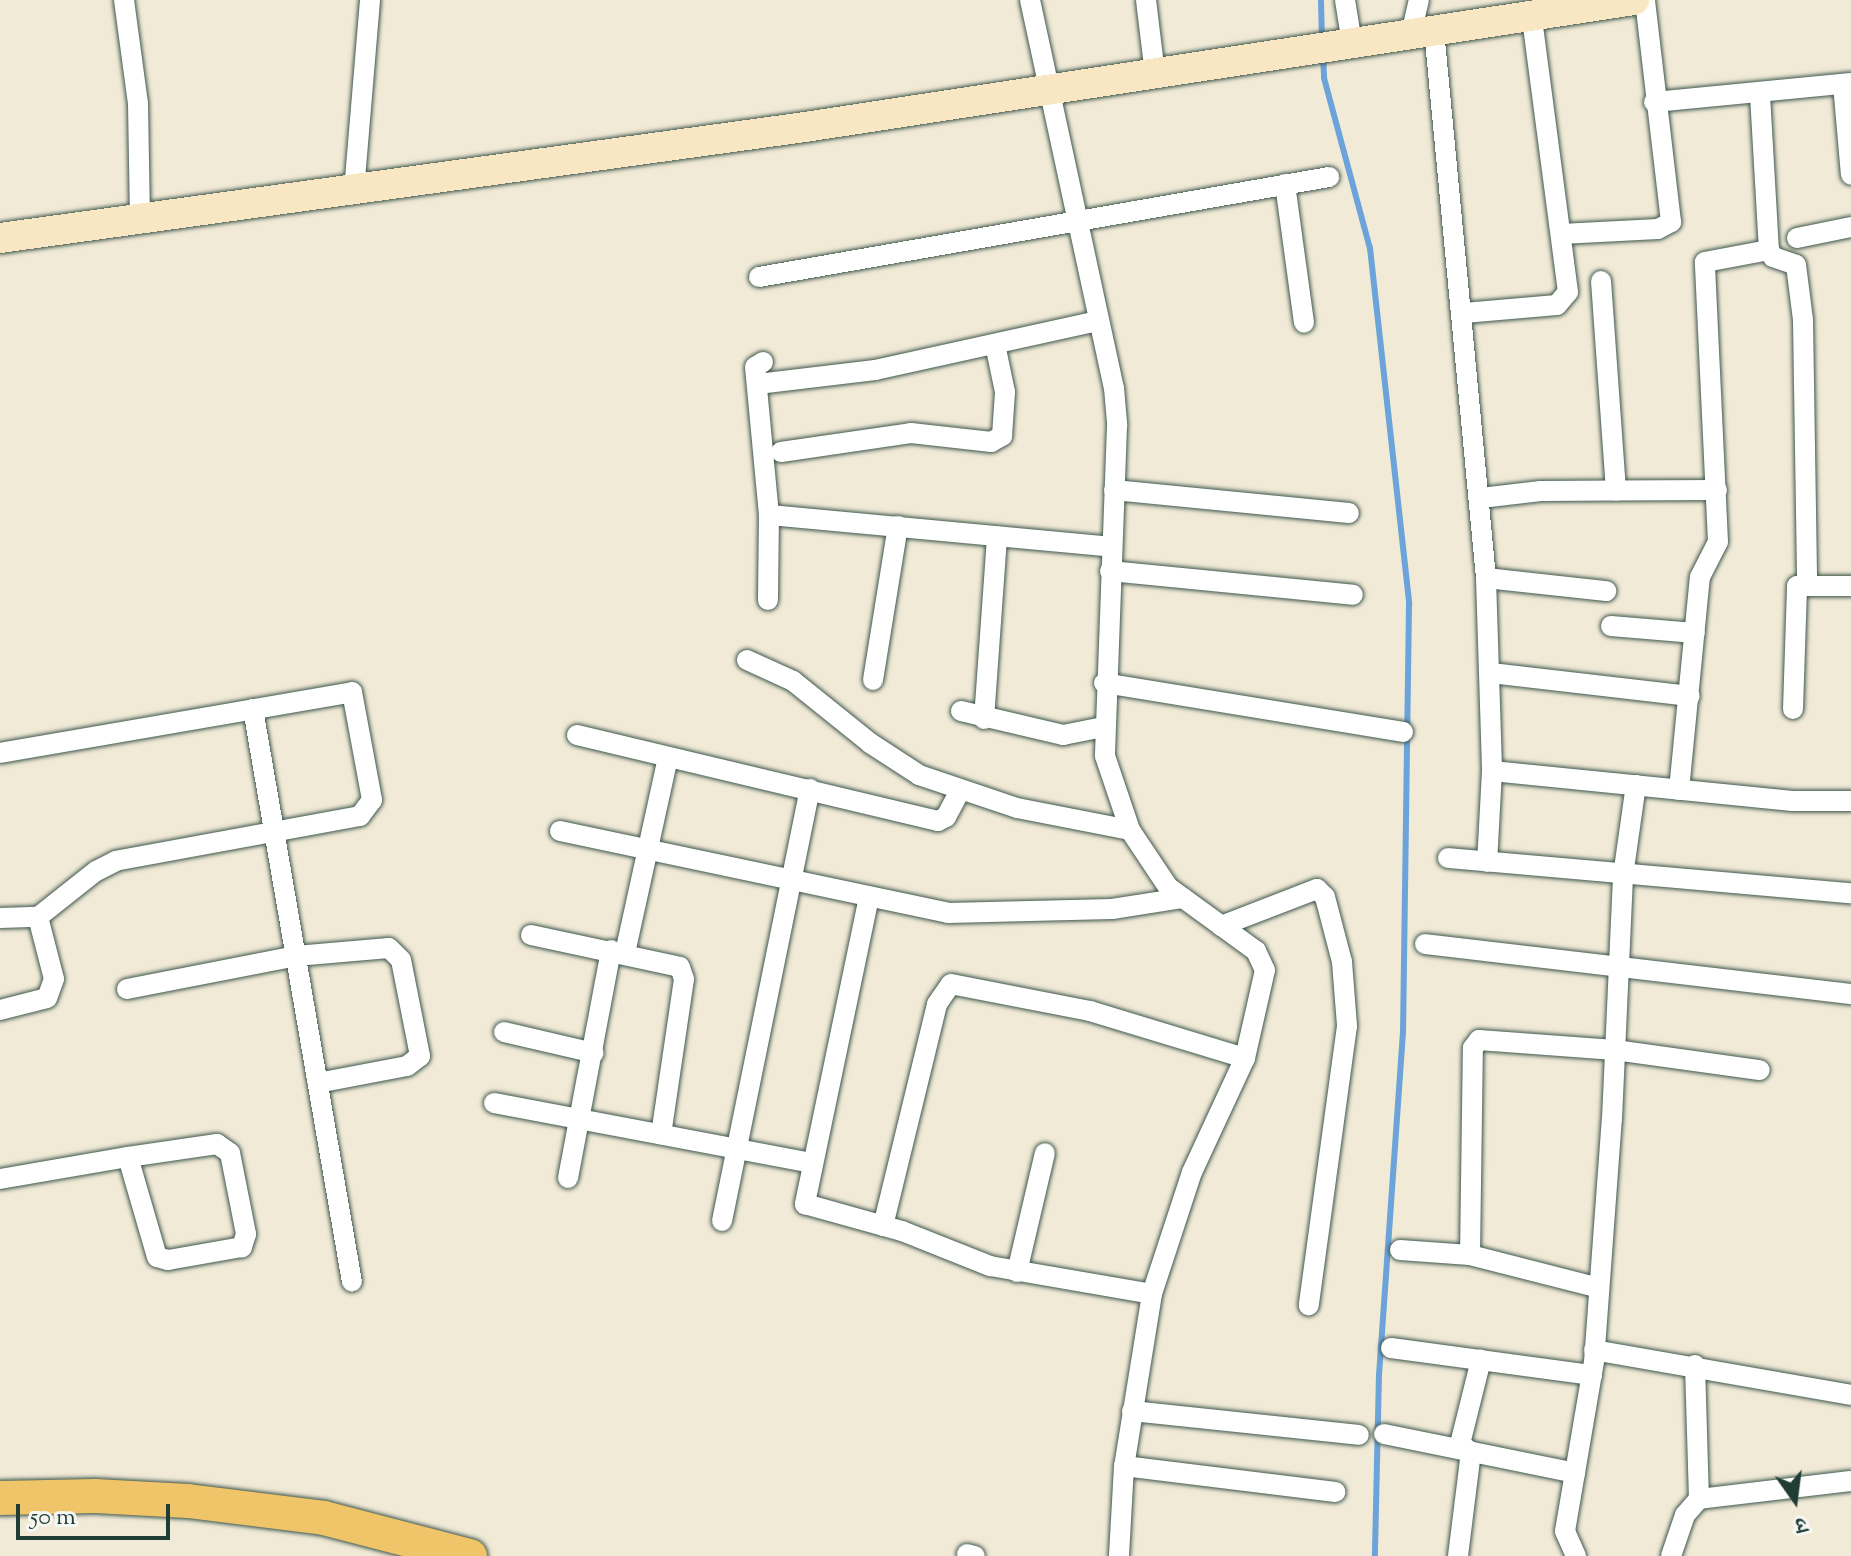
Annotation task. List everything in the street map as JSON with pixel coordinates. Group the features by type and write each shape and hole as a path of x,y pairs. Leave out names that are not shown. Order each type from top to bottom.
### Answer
{"main road":[{"path":"0,1498 157,1499 324,1518 470,1556"}],"street":[{"path":"124,0 138,104 140,219"},
{"path":"354,191 370,0"},
{"path":"1030,0 1114,388 1114,490 1103,727 1112,783 1130,830 1168,887 1256,951 1265,970 1245,1058 1192,1172 1152,1294 1124,1466 1119,1556"},
{"path":"1149,0 1155,74"},
{"path":"1331,46 1345,0"},
{"path":"1419,0 1464,313 1481,498 1491,673 1492,771 1487,862"},
{"path":"0,238 354,191 1050,90 1634,0"},
{"path":"1561,234 1658,229 1671,222 1654,102 1645,0"},
{"path":"1464,313 1563,303 1568,292 1532,18"},
{"path":"1654,102 1760,95 1847,83 1851,175"},
{"path":"1760,95 1769,250 1773,257 1792,261 1798,272 1807,583"},
{"path":"759,277 1078,218 1329,177"},
{"path":"1285,184 1304,323"},
{"path":"1797,238 1851,227"},
{"path":"1679,790 1700,577 1718,542 1705,262 1769,250"},
{"path":"1601,281 1616,490"},
{"path":"766,383 875,370 1098,321"},
{"path":"781,452 911,433 991,442 1002,436 1005,392 995,344"},
{"path":"763,362 755,367 769,515 768,600"},
{"path":"1114,490 1349,513"},
{"path":"1481,498 1616,490 1717,490"},
{"path":"769,515 1111,547"},
{"path":"873,680 898,526"},
{"path":"984,719 997,536"},
{"path":"1110,571 1353,595"},
{"path":"1486,578 1606,591"},
{"path":"1793,709 1795,592 1807,583 1851,586"},
{"path":"1611,626 1695,633"},
{"path":"747,660 793,681 870,743 919,775 960,791 1072,821 1130,830"},
{"path":"1491,673 1690,696"},
{"path":"1104,683 1403,732"},
{"path":"0,753 352,692 372,800 360,816 106,865 38,917 0,918"},
{"path":"253,709 352,1282"},
{"path":"961,711 984,719 1063,735 1103,727"},
{"path":"577,735 938,821 946,817 960,791"},
{"path":"568,1178 618,952 648,850 668,758"},
{"path":"1492,771 1793,801 1851,801"},
{"path":"1576,1556 1565,1531 1592,1375 1615,1050 1623,876 1636,785"},
{"path":"722,1221 810,789"},
{"path":"560,831 948,913 1112,909 1183,898"},
{"path":"1448,858 1623,876 1851,893"},
{"path":"1221,926 1317,889 1325,897 1342,962 1347,1026 1326,1213 1309,1305"},
{"path":"869,897 803,1199 808,1208 883,1226 1017,1272 1152,1294"},
{"path":"0,1010 36,1004 51,992 54,979 38,917"},
{"path":"531,935 675,965 684,979 661,1134"},
{"path":"1425,944 1851,994"},
{"path":"127,989 296,956 389,948 401,960 421,1046 420,1056 407,1066 318,1083"},
{"path":"883,1226 937,1004 951,984 1090,1011 1245,1058"},
{"path":"504,1032 594,1053"},
{"path":"1470,1255 1475,1044 1487,1039 1615,1050 1760,1070"},
{"path":"494,1103 812,1163"},
{"path":"0,1179 128,1157 225,1147 246,1234 242,1247 168,1260 157,1257 128,1157"},
{"path":"1017,1272 1045,1153"},
{"path":"1400,1250 1470,1255 1599,1288"},
{"path":"1391,1348 1592,1375"},
{"path":"1594,1350 1695,1365 1851,1395"},
{"path":"1471,1452 1460,1444 1481,1360"},
{"path":"1695,1365 1699,1499"},
{"path":"1132,1411 1359,1435"},
{"path":"1384,1434 1575,1473"},
{"path":"1458,1556 1471,1452"},
{"path":"1124,1466 1335,1492"},
{"path":"1671,1556 1685,1515 1699,1499 1851,1481"}],"waterway":[{"path":"1321,0 1322,40"},
{"path":"1323,56 1324,78 1370,248 1409,604 1403,1032 1379,1374 1375,1556"}]}
